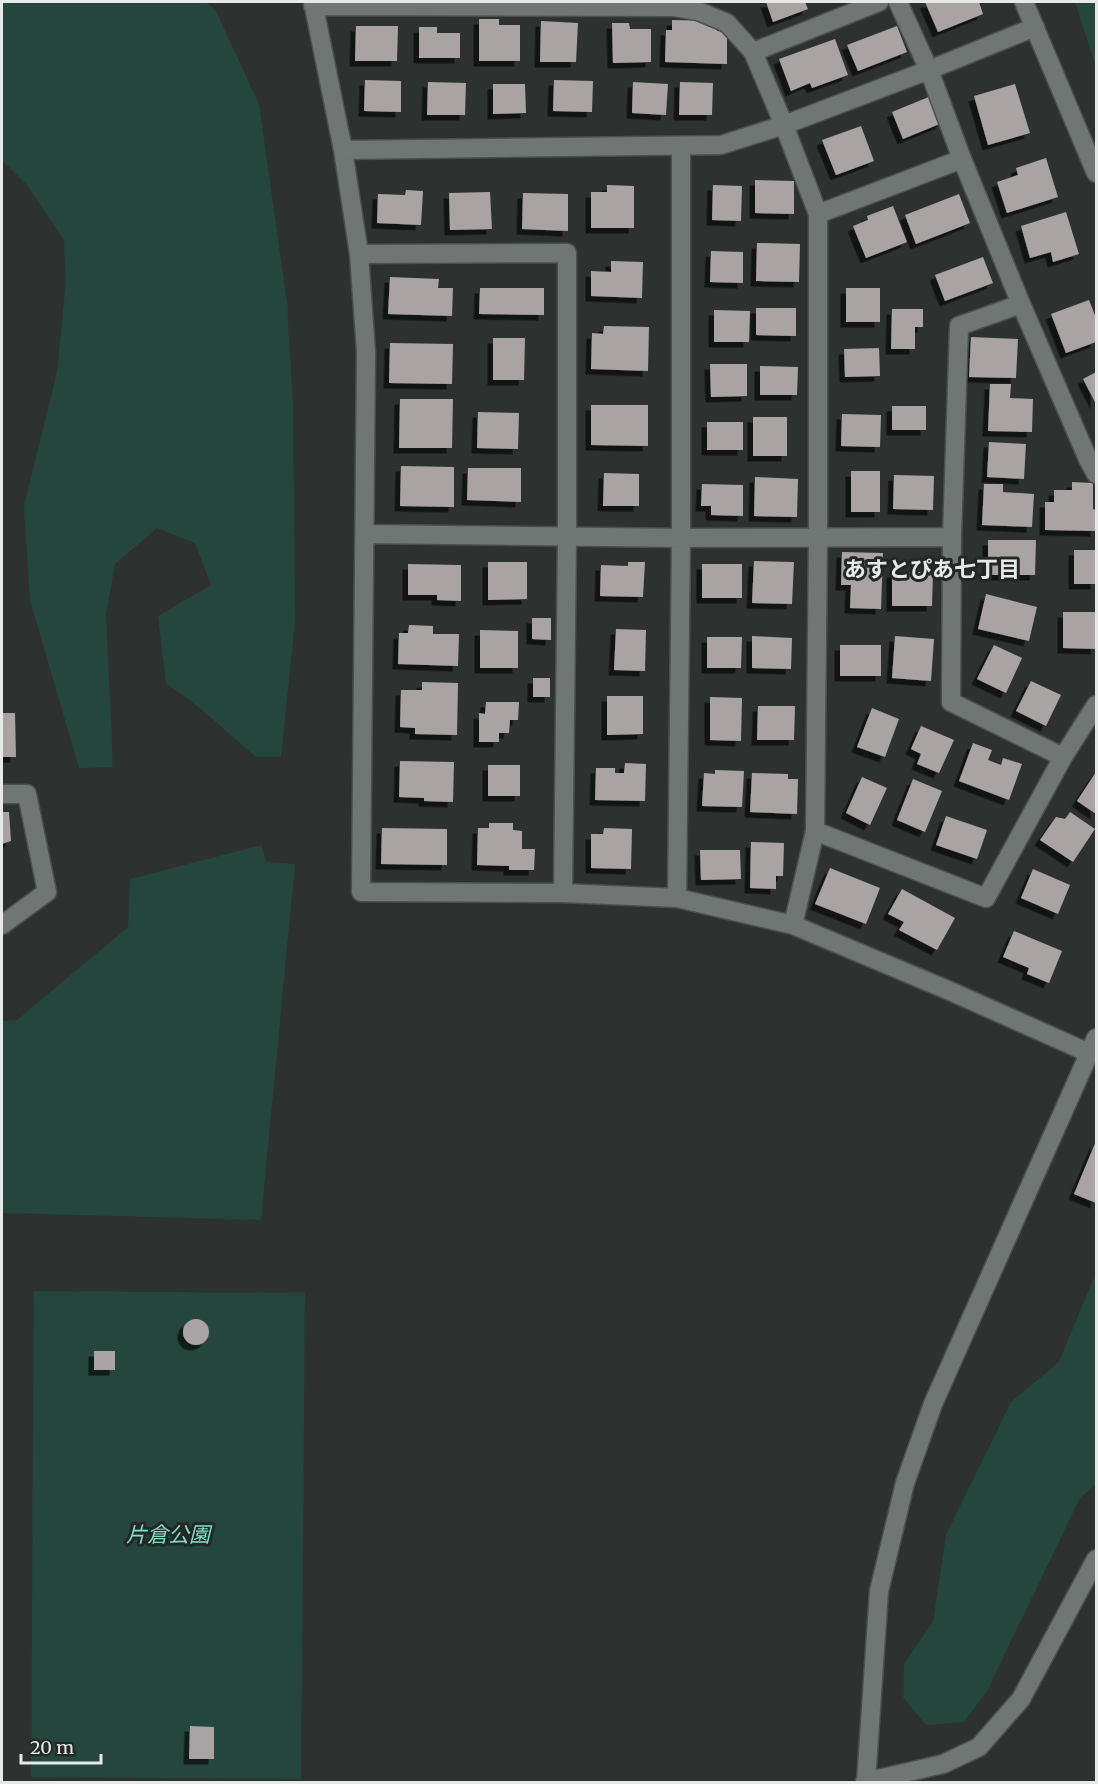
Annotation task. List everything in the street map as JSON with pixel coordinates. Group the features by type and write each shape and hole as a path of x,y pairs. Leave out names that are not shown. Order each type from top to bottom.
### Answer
{"street":[{"path":"753,52 879,2"},
{"path":"898,2 929,70 962,159 1021,304 1096,474"},
{"path":"1024,2 1096,173"},
{"path":"793,925 815,831 818,214 753,52 727,22 698,11 674,7 313,4 343,150 358,254 366,352 361,892 563,893 677,898 793,925 950,991 1093,1045 933,1404 905,1483 879,1591 865,1782 944,1764 979,1747 1022,1698 1096,1559"},
{"path":"343,150 721,145 784,125 1035,27"},
{"path":"677,898 681,538 681,146"},
{"path":"818,214 962,159"},
{"path":"358,254 567,253 563,893"},
{"path":"1021,304 959,326 952,537 951,702 1063,757"},
{"path":"365,534 681,538 952,537"},
{"path":"815,831 986,898 1063,757 1096,705"},
{"path":"2,794 27,794 46,892 2,925"}],"green space":[{"path":"2,2 206,2 215,9 259,104 287,303 293,405 295,622 281,757 256,757 200,708 166,683 158,616 211,585 195,543 157,528 115,564 106,614 113,767 79,768 30,600 24,506 57,372 66,280 64,240 26,184 2,160"},
{"path":"1075,2 1096,2 1096,66 1095,64"},
{"path":"262,845 266,862 295,864 261,1220 2,1213 2,1021 16,1021 128,927 130,879"},
{"path":"1096,1276 1096,1484 1080,1498 987,1691 964,1722 926,1725 903,1697 904,1664 933,1622 946,1535 1011,1402 1059,1362"},
{"name":"片倉公園","path":"34,1291 305,1293 301,1779 31,1777"}],"building":[{"path":"766,2 805,2 808,9 773,22"},
{"path":"925,2 979,2 983,14 938,32"},
{"path":"479,19 499,19 499,25 520,25 520,61 479,61"},
{"path":"672,20 717,21 717,31 727,32 727,64 665,62 666,30 672,30"},
{"path":"541,21 578,23 576,62 540,62"},
{"path":"612,23 629,23 630,29 651,29 651,62 613,63"},
{"path":"356,26 398,26 397,61 355,61"},
{"path":"897,26 907,52 858,71 847,45"},
{"path":"419,27 437,27 437,33 460,33 460,58 419,58"},
{"path":"835,39 848,75 812,88 810,83 791,91 779,59"},
{"path":"365,80 401,81 401,112 364,111"},
{"path":"554,80 593,81 592,112 553,111"},
{"path":"428,82 466,83 465,115 427,115"},
{"path":"633,82 668,84 666,115 632,113"},
{"path":"680,82 713,83 712,115 679,115"},
{"path":"493,84 525,84 526,113 493,114"},
{"path":"1015,84 1030,133 988,145 974,96"},
{"path":"931,96 942,123 903,139 892,112"},
{"path":"861,126 874,161 836,175 822,140"},
{"path":"1046,158 1058,197 1007,213 997,182 1018,175 1016,168"},
{"path":"755,180 794,181 794,214 755,213"},
{"path":"607,185 634,186 634,228 591,228 591,192 607,192"},
{"path":"713,185 742,186 741,221 712,220"},
{"path":"406,190 423,191 421,225 377,223 378,194 405,195"},
{"path":"490,192 492,229 450,230 449,193"},
{"path":"523,193 568,194 568,231 522,229"},
{"path":"959,194 970,223 916,244 905,215"},
{"path":"893,206 907,242 866,258 853,226 868,220 867,216"},
{"path":"1066,212 1079,254 1053,262 1051,252 1030,258 1021,226"},
{"path":"757,243 800,244 799,282 756,281"},
{"path":"711,251 743,252 743,283 710,282"},
{"path":"983,257 993,283 945,301 935,275"},
{"path":"611,261 643,262 642,298 591,296 591,271 611,272"},
{"path":"390,277 439,279 438,288 453,288 452,316 388,314"},
{"path":"480,288 544,288 544,315 479,314"},
{"path":"846,288 880,288 880,322 846,322"},
{"path":"1089,300 1096,318 1096,342 1066,353 1051,314"},
{"path":"756,308 796,308 796,336 756,335"},
{"path":"892,309 923,309 923,327 915,327 915,349 891,349"},
{"path":"714,310 750,311 749,342 714,342"},
{"path":"604,326 649,327 648,371 591,369 592,333 603,334"},
{"path":"971,337 1018,339 1016,378 969,377"},
{"path":"493,338 525,338 524,380 493,380"},
{"path":"390,343 453,344 452,384 389,383"},
{"path":"879,348 880,376 845,377 844,349"},
{"path":"710,364 747,364 747,396 711,397"},
{"path":"760,366 798,367 797,395 760,395"},
{"path":"1096,372 1096,404 1083,379"},
{"path":"990,384 1011,384 1010,398 1033,399 1032,432 988,431"},
{"path":"400,399 453,399 452,448 399,448"},
{"path":"591,405 648,405 648,446 591,445"},
{"path":"892,406 926,406 926,430 892,430"},
{"path":"478,412 519,413 518,449 477,448"},
{"path":"842,414 881,415 880,447 841,446"},
{"path":"753,417 787,417 787,456 753,456"},
{"path":"707,422 743,422 743,450 707,450"},
{"path":"989,442 1026,444 1024,479 987,477"},
{"path":"401,466 454,467 454,507 400,506"},
{"path":"468,468 521,468 521,502 467,500"},
{"path":"851,471 880,471 880,512 851,512"},
{"path":"604,473 639,474 639,506 603,506"},
{"path":"894,475 934,476 933,510 893,509"},
{"path":"755,477 798,479 797,517 754,516"},
{"path":"1072,482 1093,483 1096,531 1045,530 1045,502 1054,502 1054,490 1072,490"},
{"path":"702,484 743,485 743,516 711,515 711,506 701,506"},
{"path":"984,484 1003,484 1003,492 1034,494 1032,527 982,525"},
{"path":"988,540 1036,540 1035,575 988,575"},
{"path":"1074,550 1096,550 1096,584 1074,584"},
{"path":"842,552 883,553 881,609 850,608 851,585 841,585"},
{"path":"754,561 794,562 792,604 752,603"},
{"path":"488,562 527,562 527,599 488,600"},
{"path":"628,562 645,562 643,597 600,596 601,565 628,566"},
{"path":"408,564 461,565 461,601 437,600 437,595 408,595"},
{"path":"702,564 742,564 742,598 702,598"},
{"path":"892,572 933,572 932,606 892,606"},
{"path":"986,594 1037,607 1029,641 978,629"},
{"path":"1063,612 1096,612 1096,649 1063,648"},
{"path":"532,618 551,618 551,640 532,639"},
{"path":"409,625 433,626 433,634 459,634 458,666 398,664 399,633 408,633"},
{"path":"616,629 646,630 645,671 614,670"},
{"path":"480,630 518,631 518,668 480,668"},
{"path":"752,636 792,638 791,669 752,668"},
{"path":"895,636 934,639 931,681 892,678"},
{"path":"707,637 742,637 741,668 707,668"},
{"path":"840,645 881,645 881,676 840,676"},
{"path":"994,645 1022,658 1006,693 977,679"},
{"path":"533,678 550,678 550,697 533,697"},
{"path":"1031,681 1061,695 1046,726 1016,711"},
{"path":"422,682 458,683 457,735 415,734 415,728 400,727 401,690 422,690"},
{"path":"607,696 643,696 643,734 607,735"},
{"path":"710,697 742,698 741,741 710,740"},
{"path":"486,702 519,702 518,720 510,720 509,733 499,733 499,742 479,742 479,713 485,714"},
{"path":"758,706 795,706 794,740 757,740"},
{"path":"872,708 899,719 885,757 857,747"},
{"path":"2,713 15,713 16,757 2,757"},
{"path":"921,726 954,740 939,773 917,764 921,754 911,749"},
{"path":"973,743 992,750 988,760 1001,765 1003,758 1022,764 1009,800 959,781"},
{"path":"400,761 454,762 453,802 399,797"},
{"path":"625,763 646,764 645,801 595,800 596,768 615,768 615,773 624,773"},
{"path":"488,765 520,765 520,796 488,796"},
{"path":"715,770 744,771 742,807 702,806 704,773 715,774"},
{"path":"1096,772 1096,814 1077,801"},
{"path":"752,773 788,774 788,779 798,779 797,814 750,812"},
{"path":"862,777 887,788 870,825 846,813"},
{"path":"913,779 942,791 925,832 897,820"},
{"path":"2,812 9,812 11,841 2,844"},
{"path":"1070,812 1095,829 1073,862 1040,840 1056,817 1065,819"},
{"path":"946,816 987,830 977,859 936,845"},
{"path":"489,823 513,823 513,830 522,831 522,849 535,849 534,870 509,870 509,866 477,865 478,828 489,828"},
{"path":"382,828 447,829 447,865 381,864"},
{"path":"604,828 632,829 631,869 591,868 591,834 603,834"},
{"path":"751,842 784,843 783,876 776,876 776,889 750,888"},
{"path":"700,850 740,850 741,879 701,880"},
{"path":"830,868 880,888 866,924 815,904"},
{"path":"1033,869 1070,885 1058,914 1021,898"},
{"path":"902,889 955,918 937,950 899,930 904,922 888,914"},
{"path":"1014,931 1062,951 1049,983 1027,974 1029,968 1003,957"},
{"path":"1096,1141 1096,1203 1074,1194"},
{"path":"196,1319 205,1323 209,1332 205,1341 196,1345 187,1341 183,1332 187,1323"},
{"path":"94,1351 115,1351 115,1370 94,1370"},
{"path":"190,1726 214,1727 214,1759 189,1759"}],"district":[{"name":"あすとぴあ七丁目","path":"932,569"}]}
